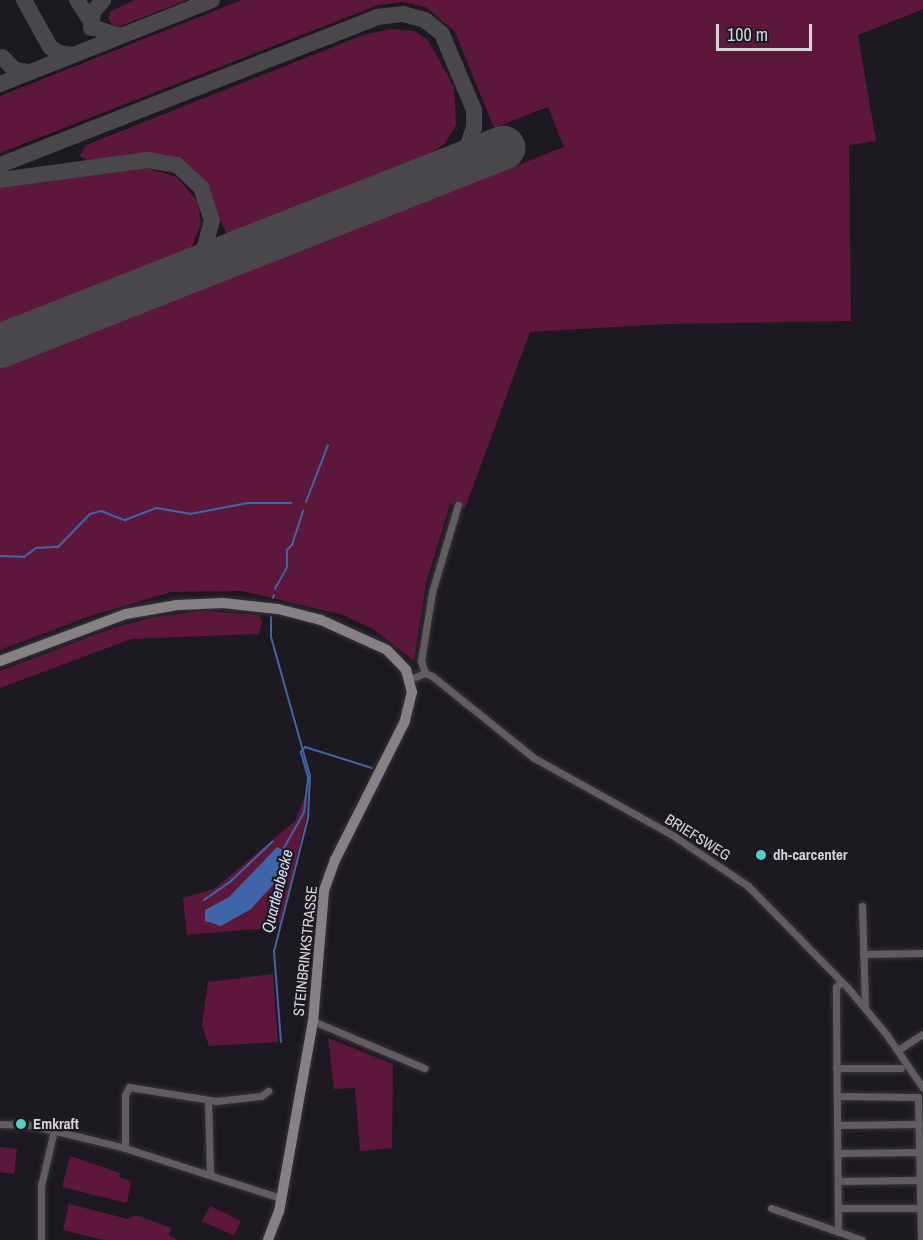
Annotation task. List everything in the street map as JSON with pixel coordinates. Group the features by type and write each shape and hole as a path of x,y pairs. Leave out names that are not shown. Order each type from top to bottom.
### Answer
{"street":[{"path":"0,661 126,614 177,605 223,603 299,613 346,630 395,656 410,679 424,673 421,661 431,599 458,505"},
{"name":"BRIEFSWEG","path":"424,673 534,758 665,831 740,880 772,906 848,988 898,1050 923,1088"},
{"name":"STEINBRINKSTRASSE","path":"268,1240 281,1198 313,1021 324,891 335,860 405,721 411,699 410,679"},
{"path":"862,906 862,978 865,1010"},
{"path":"863,954 923,953"},
{"path":"848,988 856,987 862,978"},
{"path":"838,1232 836,987 841,982"},
{"path":"313,1021 424,1068"},
{"path":"898,1050 923,1034"},
{"path":"836,1068 901,1068"},
{"path":"125,1148 125,1095 129,1087 208,1100 261,1096 268,1091"},
{"path":"837,1096 918,1097 921,1152 921,1237"},
{"path":"208,1100 210,1173"},
{"path":"0,1124 54,1130 125,1148 210,1173 281,1198"},
{"path":"837,1125 920,1124"},
{"path":"40,1240 41,1186 54,1130"},
{"path":"838,1153 921,1152"},
{"path":"838,1181 921,1180"},
{"path":"771,1208 862,1240"},
{"path":"838,1208 921,1208"}],"shaded area":[{"path":"135,0 187,0 118,27 112,25 108,18 111,11"},
{"path":"242,0 923,0 923,9 858,35 876,141 849,145 851,321 667,324 530,332 465,508 450,504 426,584 414,661 373,629 343,615 242,591 171,592 93,615 0,650 0,369 564,147 548,107 494,128 455,32 426,7 402,2 378,5 0,153 0,96"},
{"path":"391,29 414,31 428,40 454,87 456,125 445,143 432,153 227,235 207,187 182,162 160,155 91,162 80,156 86,145 366,34"},
{"path":"147,168 177,177 198,202 201,224 191,249 0,324 0,188"},
{"path":"204,611 259,615 262,621 259,634 131,639 0,688 0,671 113,628 154,617"},
{"path":"308,788 306,818 280,927 187,935 183,898 214,889 295,821"},
{"path":"273,974 278,1042 209,1046 202,1025 208,982"},
{"path":"328,1038 393,1064 392,1148 360,1151 355,1088 334,1089"},
{"path":"0,1147 17,1149 14,1174 0,1172"},
{"path":"70,1156 120,1173 119,1177 131,1181 127,1203 62,1187"},
{"path":"69,1204 128,1219 136,1215 171,1228 169,1235 178,1240 103,1240 63,1230"},
{"path":"210,1206 241,1221 234,1236 202,1221"}],"water":[{"path":"277,847 286,852 280,877 251,909 221,926 205,921 205,910 229,897"}],"waterway":[{"name":"Quartlenbecke","path":"306,502 328,445"},
{"path":"0,556 24,557 36,548 58,547 90,514 101,511 125,520 157,508 190,514 248,503 291,503"},
{"name":"Quartlenbecke","path":"275,589 287,567 287,550 292,545 303,511"},
{"name":"Quartlenbecke","path":"271,617 271,637 310,776 308,818 274,951 281,1042"},
{"name":"Quartlenbecke","path":"284,848 304,812 308,777 301,752 305,747 372,768"},
{"path":"204,900 230,882 273,841"}],"taxiway":[{"path":"24,0 50,47 59,53 74,55"},
{"path":"77,0 95,28 120,36"},
{"path":"91,28 93,12 103,0"},
{"path":"0,84 212,0"},
{"path":"0,165 377,17 403,14 425,20 442,34 474,110 474,127 467,149 438,174"},
{"path":"2,57 15,70 30,72"},
{"path":"0,180 148,160 177,165 201,187 212,220 204,250 180,275"}],"runway":[{"path":"0,346 503,148"}],"place":[{"name":"dh-carcenter","path":"761,855"},
{"name":"Emkraft","path":"21,1124"}]}
